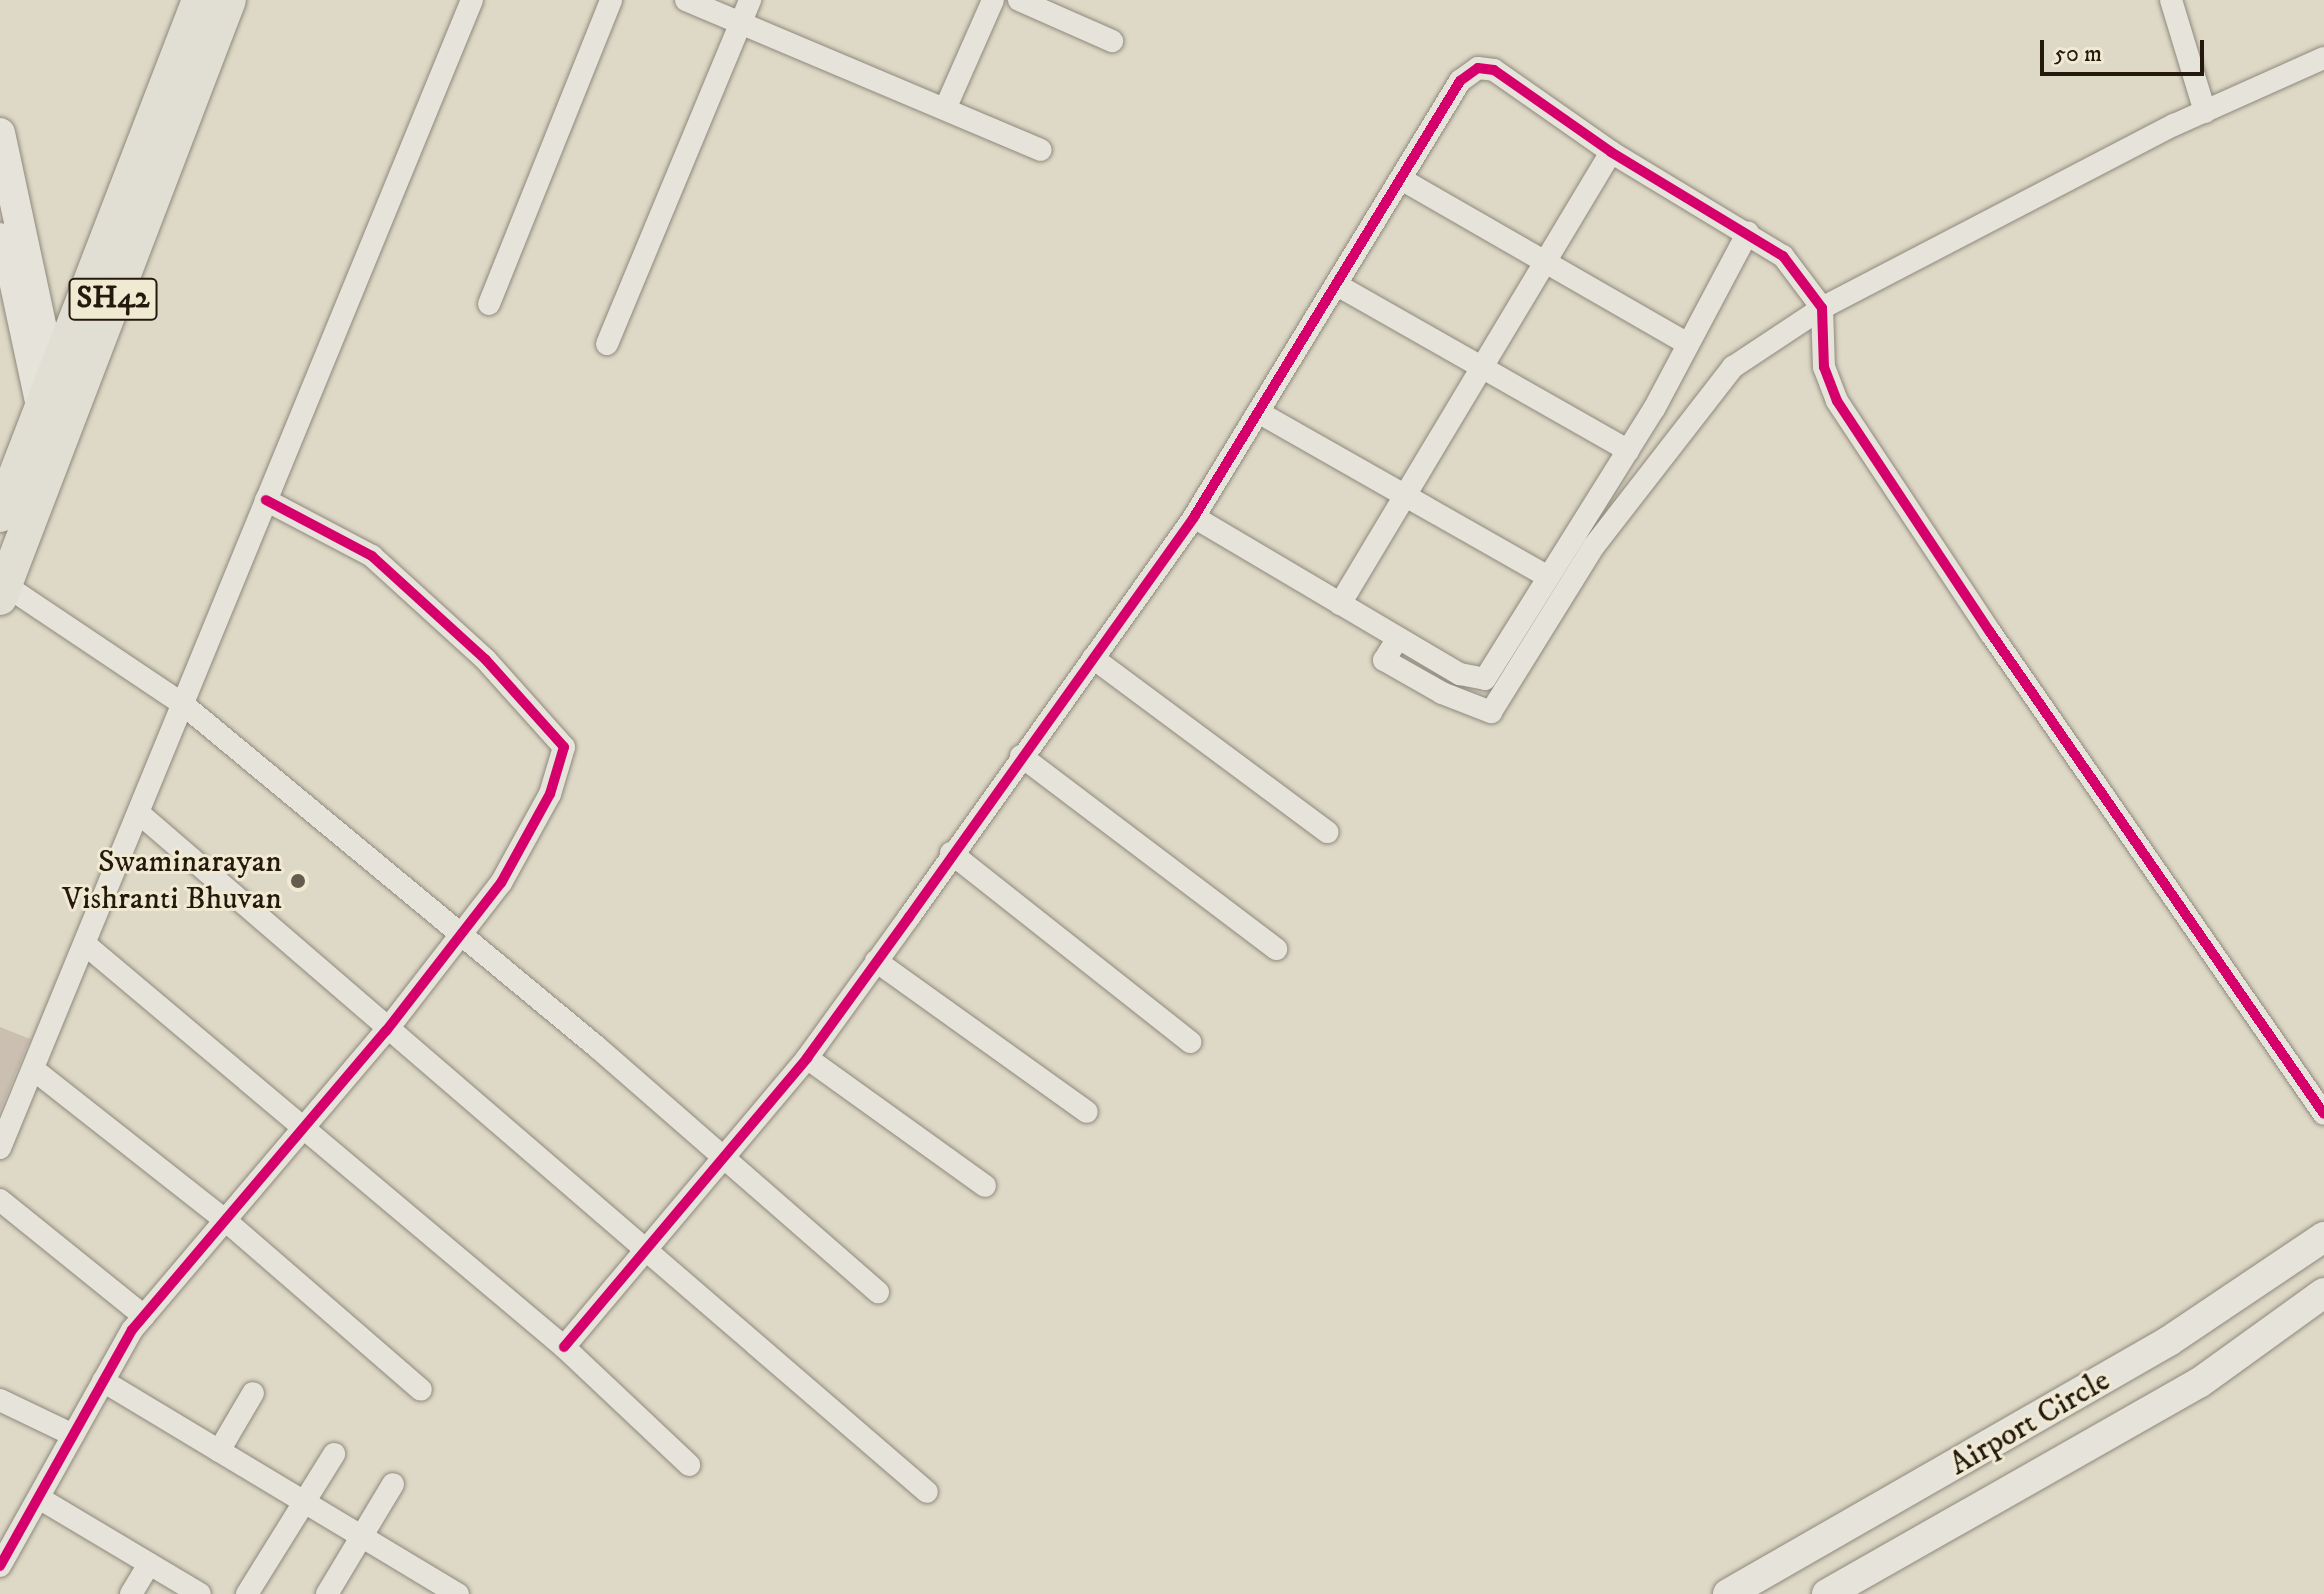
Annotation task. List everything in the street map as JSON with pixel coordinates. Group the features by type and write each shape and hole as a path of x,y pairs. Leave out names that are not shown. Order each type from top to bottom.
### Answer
{"main road":[{"name":"SH42","path":"2,592 51,418 52,375 199,0"},
{"name":"SH42","path":"0,515 51,418 229,0"},
{"path":"0,133 52,375"},
{"name":"Airport Circle","path":"1728,1594 2169,1341 2324,1237"},
{"name":"Airport Circle","path":"1827,1594 2199,1383 2324,1293"}],"street":[{"path":"0,1148 141,815 266,500 472,0"},
{"path":"489,304 611,0"},
{"path":"686,0 1041,150"},
{"path":"607,344 750,0"},
{"path":"945,109 993,0"},
{"path":"1019,0 1112,41"},
{"path":"2171,0 2205,112"},
{"path":"1398,638 1384,660 1442,693 1491,712 1594,546 1733,367 1822,308 2205,112 2324,58"},
{"path":"564,1347 807,1058 1194,517 1460,81 1478,68 1494,70 1611,152 1748,232 1783,256 1822,308 1824,367 1837,401 1990,632 2324,1114"},
{"path":"1340,604 1611,152"},
{"path":"1401,179 1688,344"},
{"path":"1194,517 1460,674 1485,679 1628,450 1748,232"},
{"path":"0,234 51,418"},
{"path":"1337,285 1628,450"},
{"path":"1258,412 1548,577"},
{"path":"0,1566 7,1539 39,1498 103,1381 144,1316 386,1031 460,934 515,858 550,794 564,747 485,659 372,556 266,500"},
{"path":"2,592 184,705 460,934 878,1292"},
{"path":"1093,658 1327,832"},
{"path":"1021,756 1276,949"},
{"path":"141,815 386,1031 927,1492"},
{"path":"951,853 1190,1042"},
{"path":"86,945 564,1347 689,1465"},
{"path":"876,961 1087,1112"},
{"path":"807,1058 985,1186"},
{"path":"33,1069 225,1220 421,1390"},
{"path":"0,1200 144,1316"},
{"path":"103,1381 458,1594"},
{"path":"219,1451 253,1393"},
{"path":"0,1400 73,1435"},
{"path":"247,1594 334,1454"},
{"path":"327,1594 393,1484"},
{"path":"39,1498 200,1594"},
{"path":"131,1594 149,1564"}],"building":[{"path":"0,1027 30,1039 0,1111"}],"cycle path":[{"path":"564,1347 807,1058 909,917 1194,517 1460,81 1478,68 1494,70 1611,152 1783,256 1822,308 1824,367 1837,401 1990,632 2324,1114"},
{"path":"0,1566 132,1330 386,1031 501,883 550,794 564,747 485,659 372,556 266,500"}],"place":[{"name":"Swaminarayan Vishranti Bhuvan","path":"298,881"}]}
